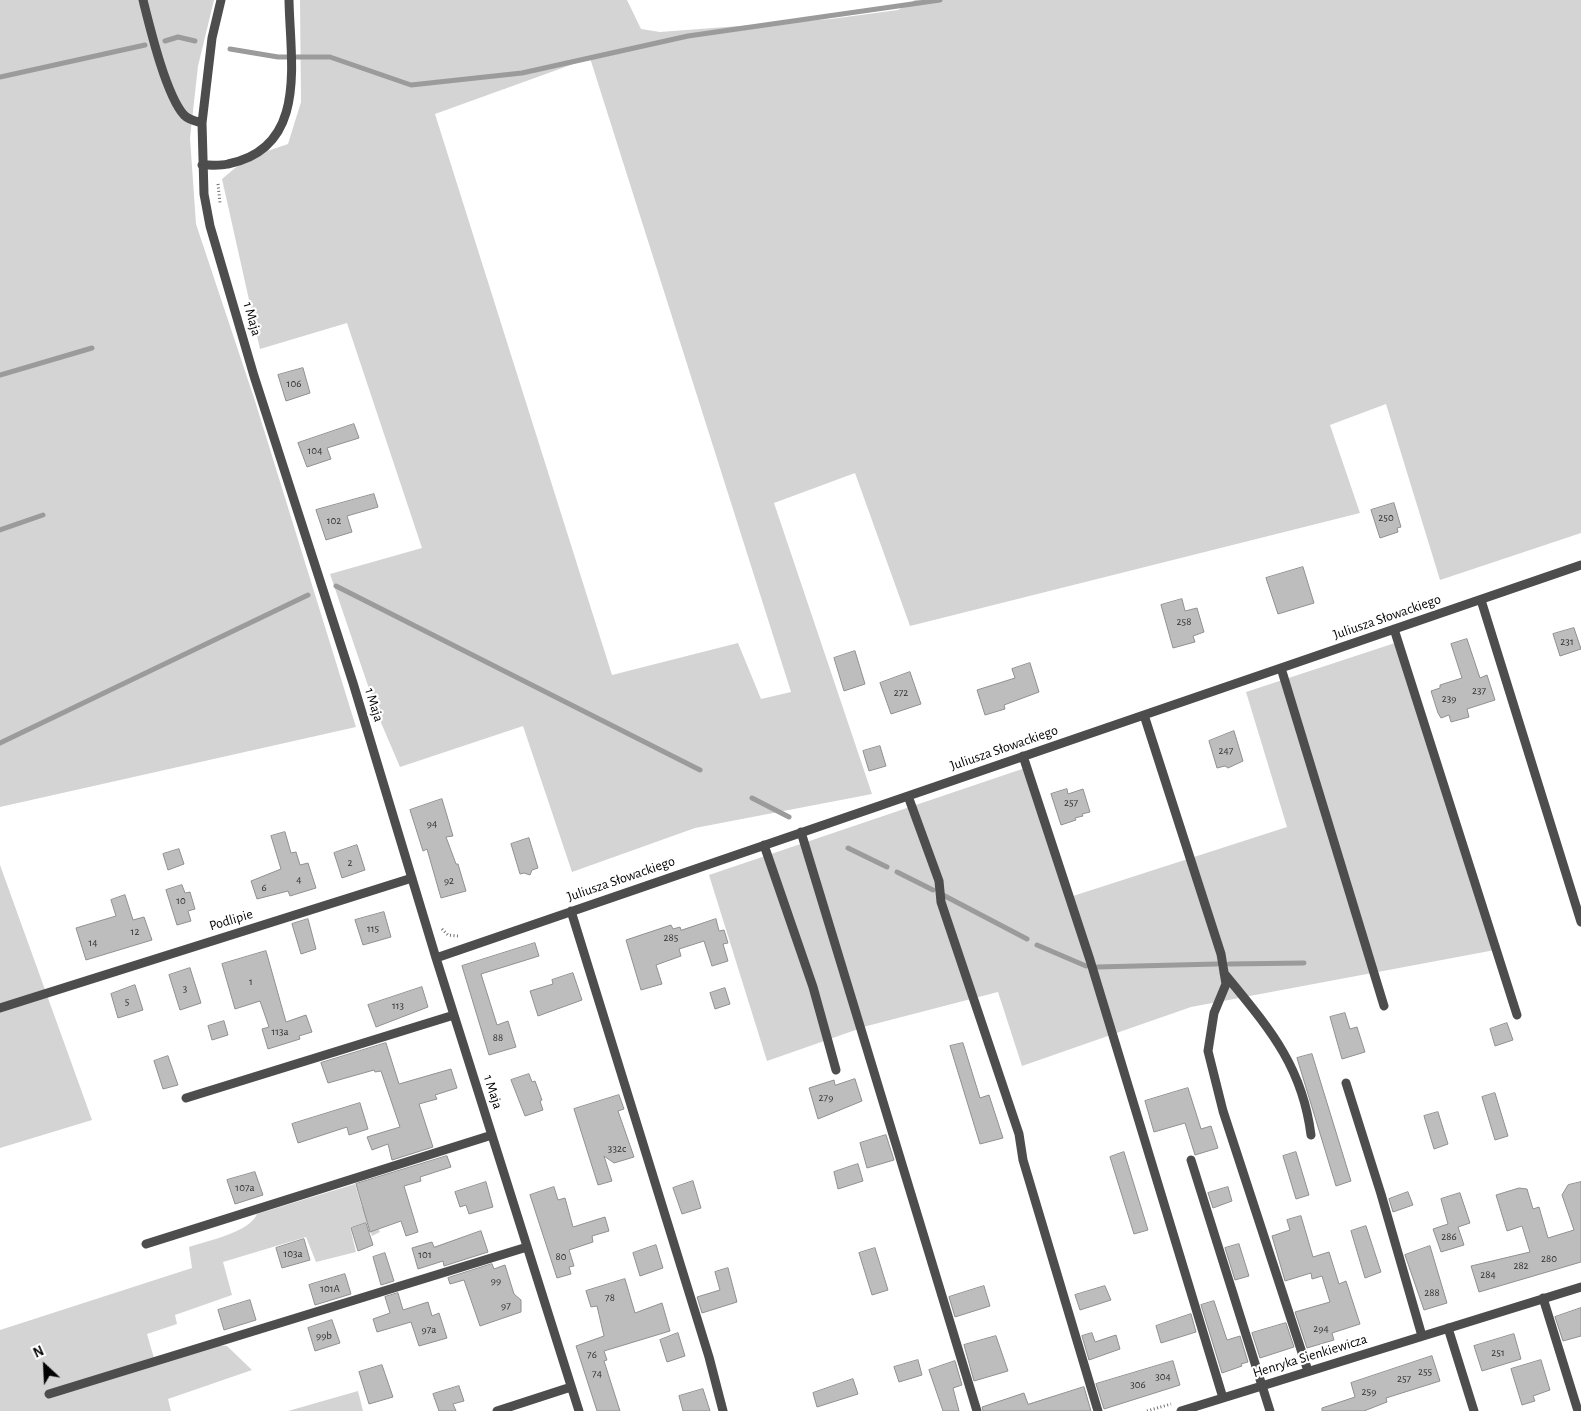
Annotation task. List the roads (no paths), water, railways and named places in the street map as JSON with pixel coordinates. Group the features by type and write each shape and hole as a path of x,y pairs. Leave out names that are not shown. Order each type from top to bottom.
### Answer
{"street":[{"path":"143,0 168,84 178,106 188,119 202,123"},
{"name":"1 Maja","path":"221,0 212,38 202,123 202,165 210,226 254,376 353,683 454,1016 579,1411"},
{"path":"202,165 228,165 268,147 284,124 292,89 289,0"},
{"name":"Juliusza Słowackiego","path":"436,958 1581,565"},
{"path":"1481,600 1581,922"},
{"path":"1394,629 1517,1015"},
{"path":"1282,668 1384,1006"},
{"path":"1144,715 1221,954 1226,984 1214,1013 1208,1051 1223,1111 1308,1372"},
{"path":"1023,756 1090,960 1223,1398"},
{"path":"908,796 939,881 941,902 1019,1134 1023,1160 1098,1411"},
{"path":"801,832 977,1411"},
{"path":"764,845 813,987 836,1070"},
{"name":"Podlipie","path":"0,1008 412,878"},
{"path":"571,911 704,1338 723,1411"},
{"path":"1224,973 1292,1063 1308,1106 1311,1135"},
{"path":"186,1098 454,1016"},
{"path":"1346,1083 1381,1194 1422,1336"},
{"path":"146,1244 492,1135"},
{"path":"1191,1160 1270,1411"},
{"path":"49,1394 527,1247"},
{"name":"Henryka Sienkiewicza","path":"1181,1411 1581,1286"},
{"path":"1543,1298 1578,1411"},
{"path":"1448,1328 1474,1411"},
{"path":"497,1411 571,1387"},
{"path":"1211,1402 1214,1411"}],"waterway":[{"path":"230,49 278,57 330,57 411,85 522,73 688,36 940,0"},
{"path":"165,41 178,37 195,41"},
{"path":"0,77 145,45"},
{"path":"0,375 92,348"},
{"path":"0,530 43,515"},
{"path":"336,586 700,770"},
{"path":"0,743 308,595"},
{"path":"752,798 789,817"},
{"path":"848,848 887,867"},
{"path":"897,872 933,890"},
{"path":"943,895 1027,939"},
{"path":"1037,945 1086,966"},
{"path":"1229,964 1304,963"},
{"path":"1097,967 1217,964"}]}
